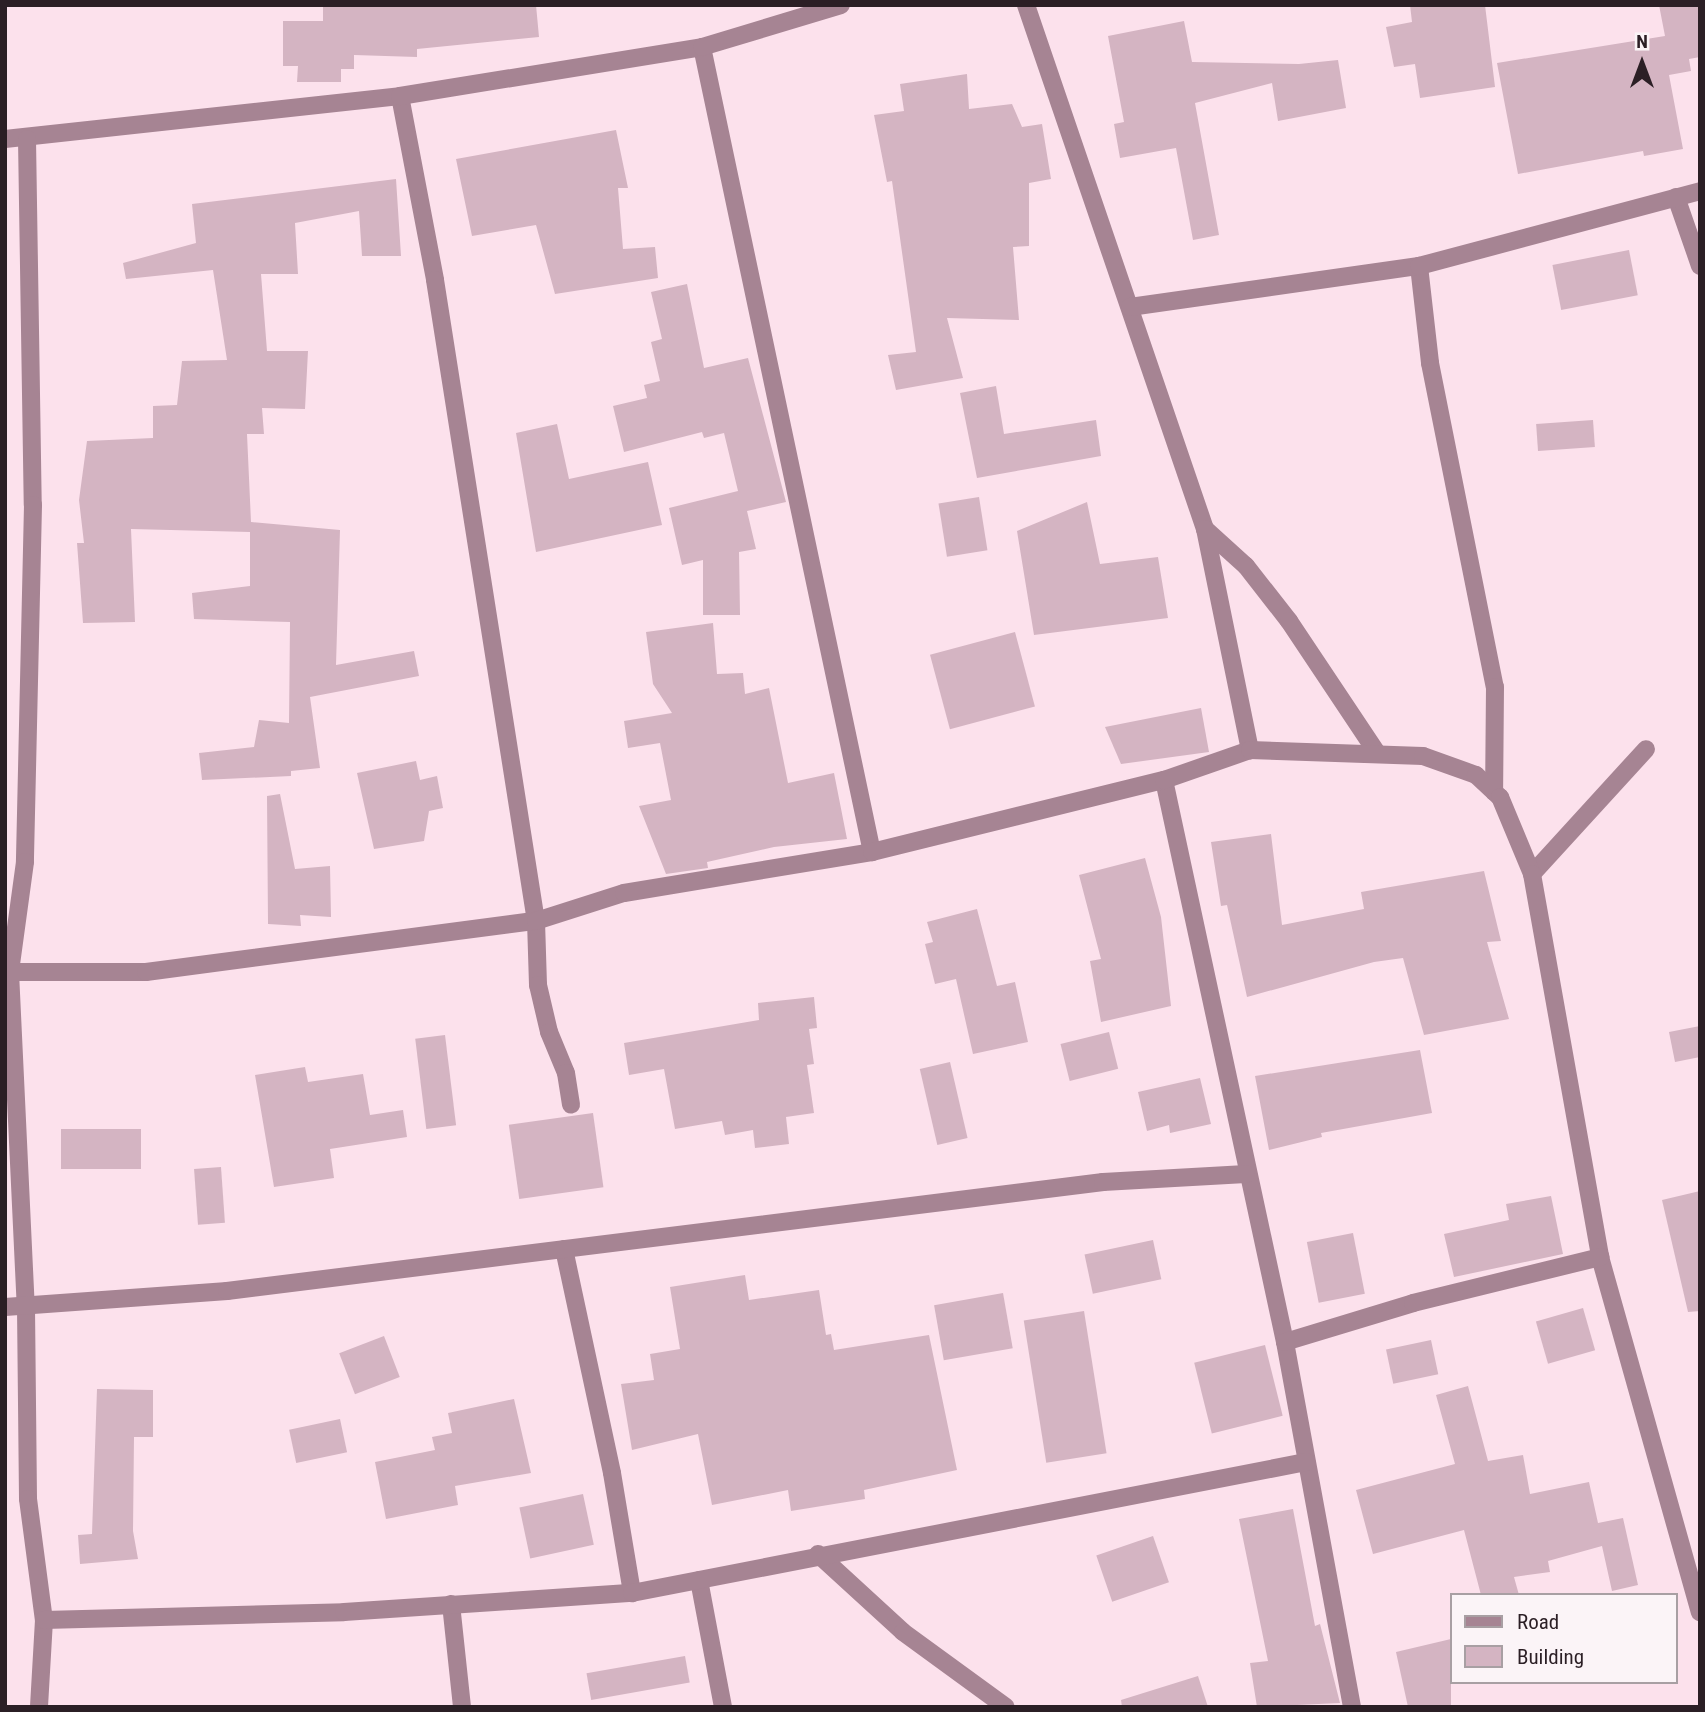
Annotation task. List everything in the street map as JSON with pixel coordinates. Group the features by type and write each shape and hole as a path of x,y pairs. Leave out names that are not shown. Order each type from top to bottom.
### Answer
{"street":[{"path":"5,139 27,139 400,96 702,47 841,5"},
{"path":"1026,5 1205,529 1250,750"},
{"path":"702,47 872,852"},
{"path":"400,96 435,280 536,921 541,1006 566,1073 571,1105"},
{"path":"27,139 33,505 25,862 8,972 26,1308 28,1499 44,1620 39,1707"},
{"path":"1130,307 1419,266 1700,191"},
{"path":"1676,197 1700,266"},
{"path":"1419,266 1430,363 1495,687 1494,792"},
{"path":"1205,529 1246,566 1290,621 1377,753"},
{"path":"1532,874 1646,749"},
{"path":"8,972 146,972 536,921 624,892 872,852 1164,780 1250,750 1423,756 1476,775 1500,797 1532,874 1600,1257 1700,1612"},
{"path":"1164,780 1246,1174 1285,1342 1352,1707"},
{"path":"5,1307 26,1308 227,1291 1103,1182 1246,1174"},
{"path":"564,1249 609,1459 632,1593"},
{"path":"1285,1342 1413,1303 1600,1257"},
{"path":"44,1620 189,1618 632,1593 818,1554 1306,1462"},
{"path":"818,1554 903,1632 1006,1707"},
{"path":"699,1580 723,1707"},
{"path":"451,1604 462,1707"}],"building":[{"path":"323,5 536,5 539,37 417,49 417,57 354,55 354,69 341,69 341,82 297,82 298,66 283,66 283,21 323,21"},
{"path":"1410,5 1485,5 1495,87 1420,98 1415,64 1394,67 1386,27 1412,22"},
{"path":"1659,5 1700,5 1700,57 1689,59 1691,71 1669,75 1683,149 1644,156 1643,151 1518,174 1497,63 1665,36"},
{"path":"1184,21 1192,62 1299,64 1338,60 1346,108 1278,121 1272,83 1195,103 1219,235 1193,240 1176,148 1120,158 1114,124 1124,122 1108,36"},
{"path":"967,74 969,109 1012,104 1022,127 1042,124 1051,179 1029,183 1029,246 1013,247 1019,320 947,318 963,378 896,390 888,355 916,352 892,181 887,182 874,115 904,111 900,84"},
{"path":"616,130 628,188 618,188 623,249 655,247 658,278 555,294 536,225 472,236 456,159"},
{"path":"396,179 401,256 362,256 359,211 295,223 298,274 261,274 267,351 308,351 305,409 262,408 264,434 247,434 251,522 340,530 336,665 414,651 419,676 310,697 320,768 291,771 291,776 202,780 199,753 254,747 259,720 289,723 290,622 194,619 192,593 250,586 250,532 131,529 135,622 83,623 77,543 84,543 79,500 87,441 153,438 153,406 177,405 182,361 227,360 213,270 126,279 123,263 196,243 192,204"},
{"path":"1629,250 1638,295 1561,310 1552,265"},
{"path":"687,284 704,368 748,358 786,502 747,511 756,549 739,552 740,615 703,615 703,560 682,565 669,508 738,491 724,433 704,438 702,432 624,452 613,406 647,398 644,385 660,381 651,342 662,339 651,292"},
{"path":"996,386 1004,434 1096,420 1101,456 977,478 960,393"},
{"path":"1593,420 1595,447 1538,451 1536,424"},
{"path":"557,424 569,479 648,462 662,525 536,552 516,433"},
{"path":"979,497 987,550 947,557 939,503"},
{"path":"1087,502 1100,564 1158,557 1168,618 1034,635 1017,531"},
{"path":"713,623 717,674 743,673 745,694 769,688 788,783 834,773 847,839 774,847 707,862 708,868 666,874 639,806 671,800 660,743 628,748 624,721 672,713 653,684 646,632"},
{"path":"1015,632 1035,706 950,729 930,655"},
{"path":"1201,708 1209,752 1121,764 1105,727"},
{"path":"416,761 420,780 437,776 443,808 429,811 424,841 374,849 357,773"},
{"path":"280,794 295,869 330,866 331,917 300,915 301,926 268,924 267,796"},
{"path":"1271,834 1282,925 1364,909 1361,892 1484,871 1501,941 1487,942 1509,1019 1424,1035 1403,958 1374,962 1247,997 1227,905 1221,906 1211,842"},
{"path":"1145,858 1161,917 1171,1006 1101,1022 1090,961 1101,959 1079,875"},
{"path":"977,909 997,986 1015,982 1028,1042 973,1054 956,979 935,984 925,944 933,942 927,922"},
{"path":"814,997 817,1028 809,1029 814,1064 807,1065 814,1113 786,1117 789,1144 755,1148 753,1130 725,1135 722,1121 675,1129 664,1069 629,1075 624,1043 759,1020 758,1003"},
{"path":"1700,1026 1700,1057 1675,1062 1669,1032"},
{"path":"1109,1032 1118,1069 1070,1081 1060,1044"},
{"path":"445,1035 456,1125 426,1129 415,1039"},
{"path":"1420,1050 1432,1113 1321,1133 1322,1137 1269,1150 1255,1076"},
{"path":"950,1062 968,1138 937,1145 920,1069"},
{"path":"305,1067 308,1082 363,1074 370,1115 403,1110 407,1137 330,1149 334,1178 274,1187 255,1075"},
{"path":"1200,1078 1211,1124 1170,1133 1169,1125 1147,1131 1138,1092"},
{"path":"593,1113 603,1187 519,1199 509,1125"},
{"path":"61,1129 141,1129 141,1169 61,1169"},
{"path":"221,1167 225,1223 198,1225 194,1169"},
{"path":"1700,1191 1700,1311 1688,1312 1662,1200"},
{"path":"1551,1196 1563,1254 1454,1277 1444,1234 1509,1220 1506,1204"},
{"path":"1353,1233 1365,1294 1319,1303 1307,1242"},
{"path":"1153,1240 1161,1279 1093,1294 1085,1255"},
{"path":"745,1275 749,1300 819,1290 826,1335 831,1334 834,1350 929,1335 957,1470 864,1490 865,1499 791,1511 788,1490 712,1505 698,1434 632,1450 621,1384 654,1380 650,1354 680,1349 670,1287"},
{"path":"1003,1293 1013,1348 944,1360 934,1305"},
{"path":"1583,1308 1595,1350 1548,1364 1536,1322"},
{"path":"1084,1311 1107,1453 1046,1463 1024,1321"},
{"path":"384,1336 400,1377 355,1394 339,1353"},
{"path":"1431,1340 1438,1374 1393,1384 1386,1350"},
{"path":"1265,1345 1283,1416 1212,1433 1194,1363"},
{"path":"1468,1386 1488,1461 1523,1455 1530,1494 1589,1482 1598,1523 1623,1518 1638,1585 1612,1591 1602,1546 1548,1561 1550,1572 1514,1577 1518,1593 1480,1593 1464,1530 1373,1554 1356,1490 1455,1464 1436,1395"},
{"path":"97,1389 153,1390 153,1437 134,1437 133,1531 138,1559 80,1564 78,1535 92,1534"},
{"path":"514,1399 531,1473 455,1486 458,1505 386,1519 375,1462 435,1450 432,1437 452,1433 448,1413"},
{"path":"340,1419 347,1452 296,1463 289,1430"},
{"path":"583,1494 594,1545 530,1558 519,1508"},
{"path":"1293,1509 1315,1626 1320,1624 1340,1703 1257,1707 1250,1663 1268,1661 1239,1519"},
{"path":"1153,1536 1169,1582 1112,1602 1096,1556"},
{"path":"1450,1639 1451,1707 1408,1707 1396,1652"},
{"path":"685,1656 690,1683 591,1700 587,1673"},
{"path":"1198,1676 1208,1707 1122,1707 1121,1700"}]}
